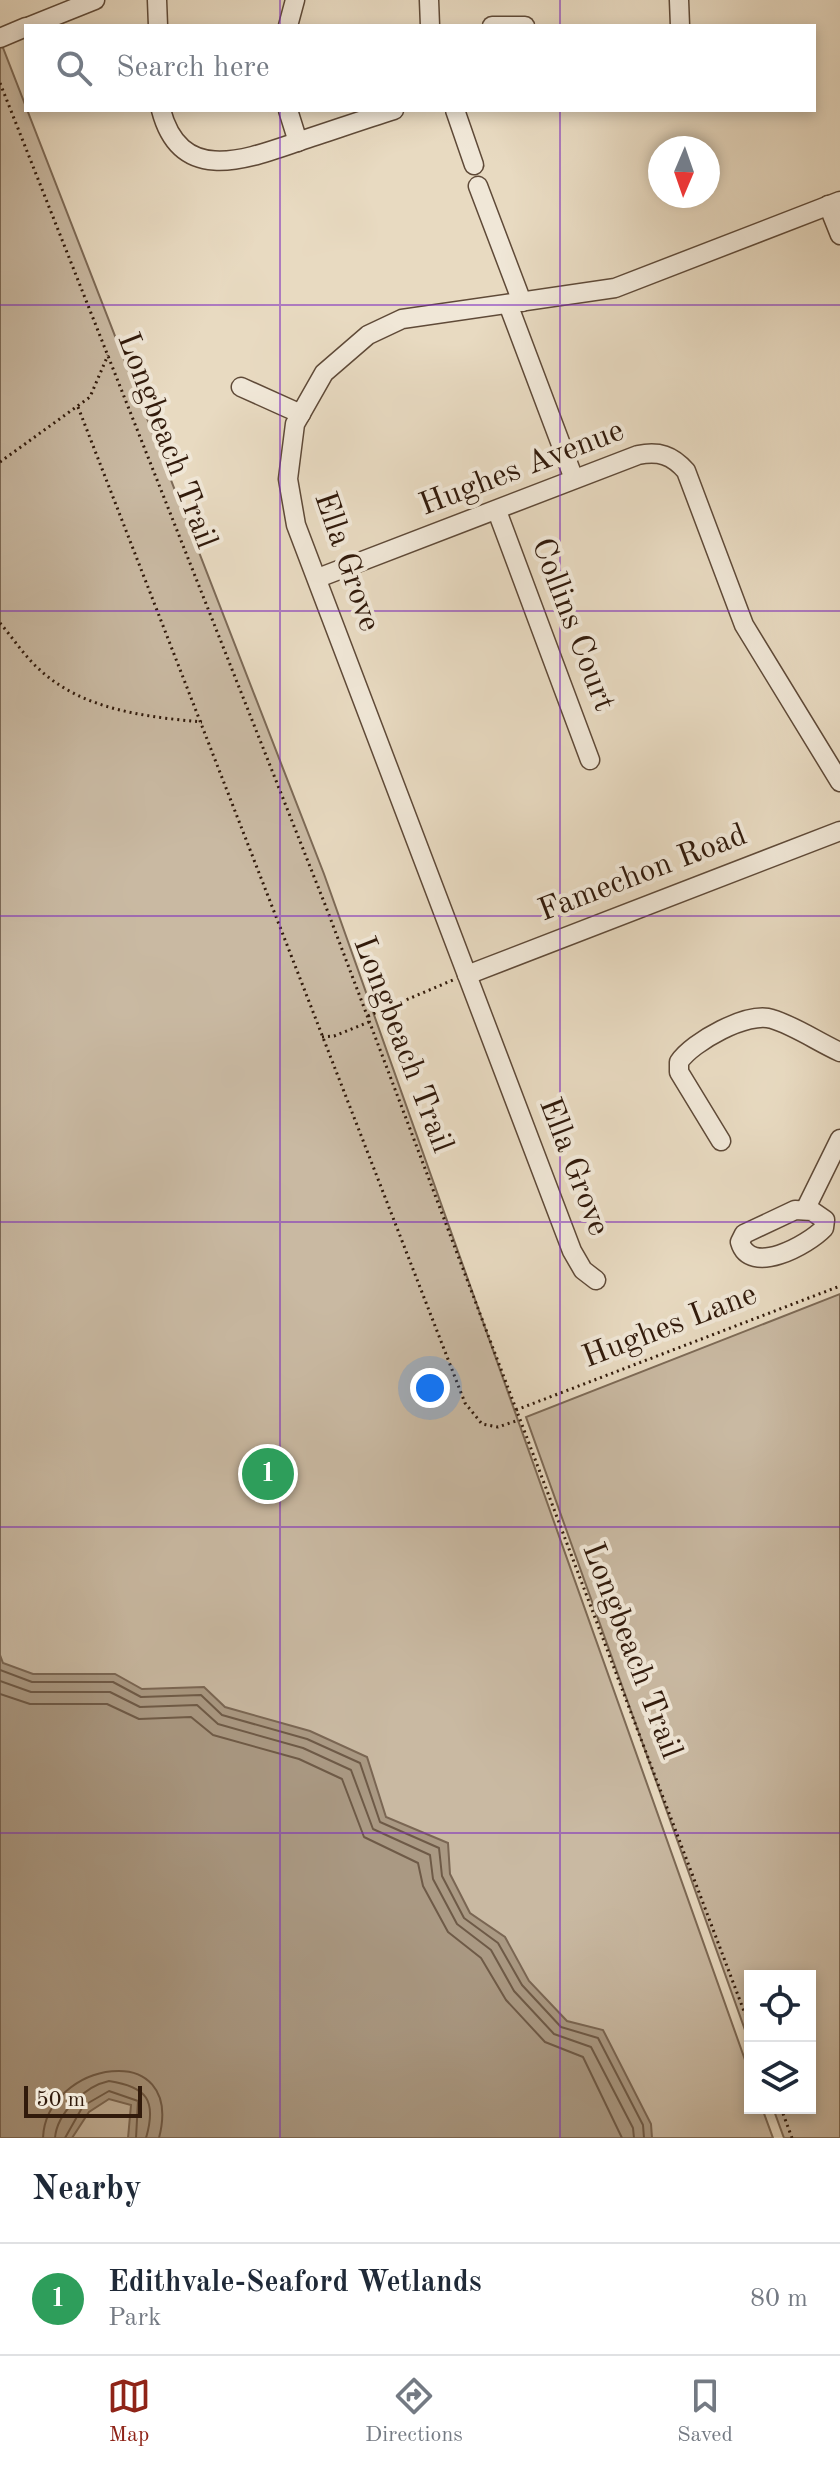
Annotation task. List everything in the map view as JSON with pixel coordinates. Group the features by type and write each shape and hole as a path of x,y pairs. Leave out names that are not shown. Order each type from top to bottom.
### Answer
{"street":[{"path":"35,24 95,0"},
{"path":"157,0 158,24"},
{"path":"289,24 295,0"},
{"path":"429,0 430,24"},
{"path":"679,0 680,24"},
{"path":"0,38 24,29"},
{"path":"162,112 170,131 183,147 211,161 246,159 388,112"},
{"path":"289,112 298,142"},
{"path":"456,112 474,165"},
{"path":"478,186 574,479"},
{"path":"834,203 840,235"},
{"name":"Ella Grove","path":"596,1280 583,1270 572,1251 296,525 288,479 295,424 324,373 368,335 402,319 615,288 834,203"},
{"path":"241,387 301,414"},
{"name":"Hughes Avenue","path":"318,578 574,479 655,452 668,455 686,471 744,625 840,782"},
{"name":"Collins Court","path":"497,511 590,760"},
{"name":"Famechon Road","path":"467,975 840,831"},
{"path":"721,1141 679,1072 679,1062 692,1046 731,1026 769,1018 840,1052"},
{"path":"805,1210 840,1139"}],"path":[{"name":"Longbeach Trail","path":"0,83 369,1022 744,2011"},
{"path":"0,462 90,397 108,353"},
{"path":"78,407 465,1403 482,1424 498,1427 519,1420"},
{"path":"0,623 40,671 77,695 139,717 202,722"},
{"path":"367,1017 467,975"},
{"path":"322,1037 334,1036 369,1022"},
{"name":"Hughes Lane","path":"516,1410 840,1286"},
{"path":"783,2114 792,2138"}],"shaded area":[{"path":"0,40 24,102 24,112 28,112 324,874 744,2057 744,2114 764,2114 773,2138 0,2138"},
{"path":"840,1294 840,2138 784,2138 775,2114 816,2114 816,1970 744,1970 744,2027 526,1417"}],"water":[{"path":"0,1655 3,1663 33,1674 115,1674 142,1689 204,1687 225,1707 310,1731 367,1757 386,1817 448,1843 450,1874 470,1913 505,1937 529,1981 567,2021 603,2030 651,2124 652,2138 128,2138 131,2105 109,2099 89,2112 72,2138 0,2138"}],"place":[{"name":"Edithvale-Seaford Wetlands","path":"268,1474"}]}
